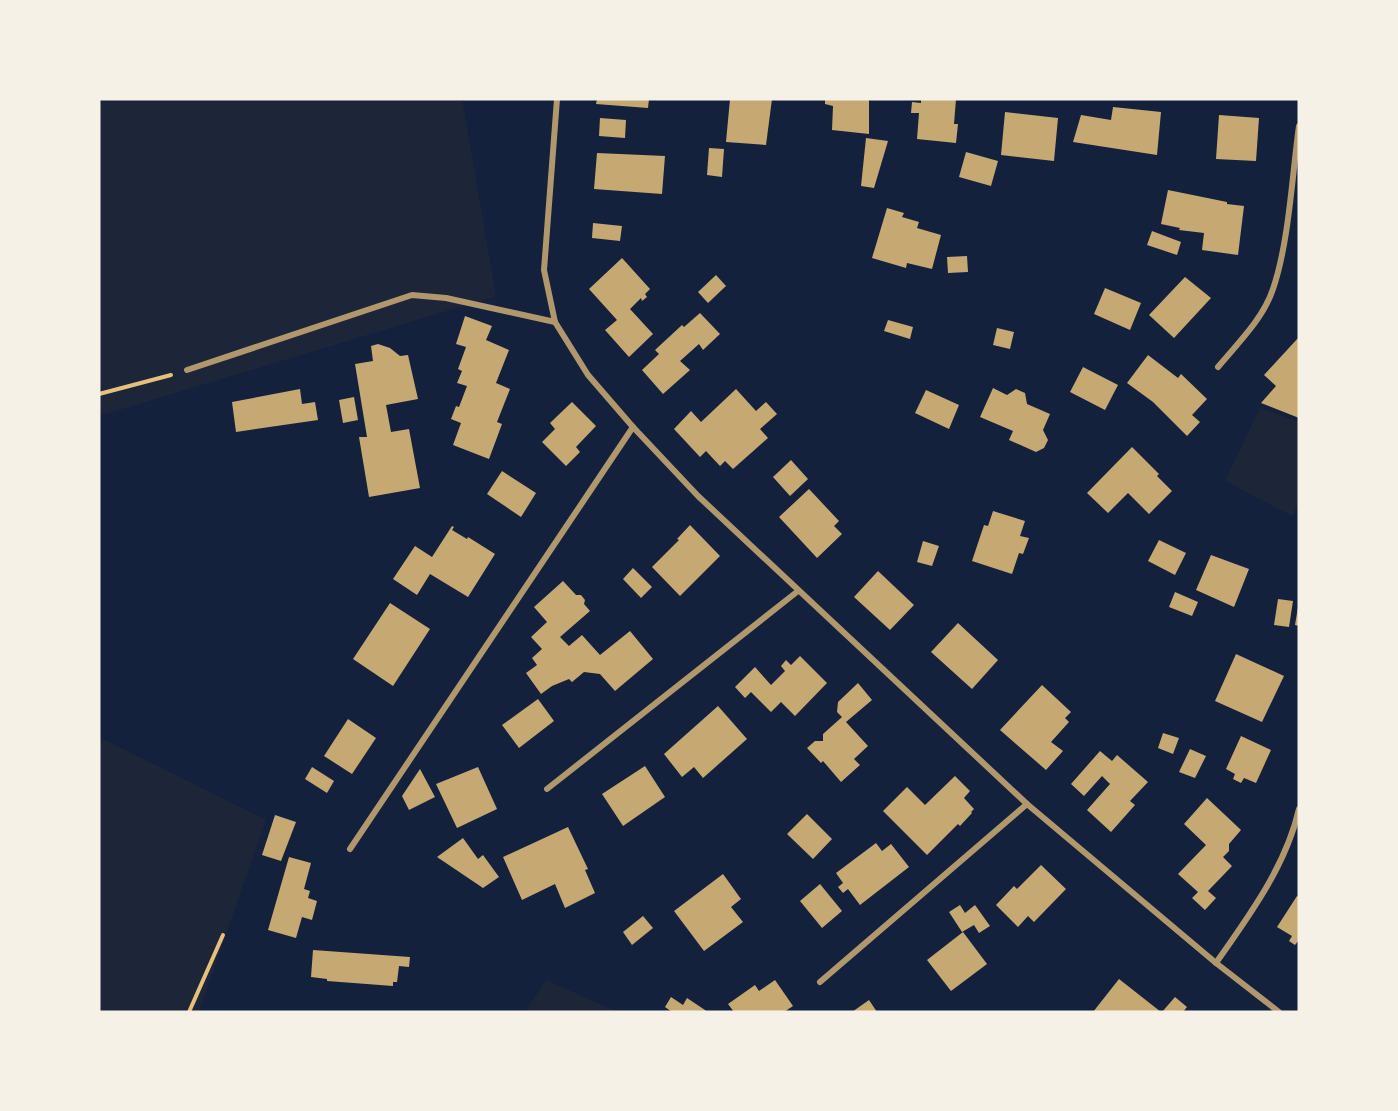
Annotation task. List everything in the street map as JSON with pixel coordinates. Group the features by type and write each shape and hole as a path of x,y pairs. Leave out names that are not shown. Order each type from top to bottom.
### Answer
{"street":[{"path":"557,99 544,270 555,322 588,375 698,496 1027,804 1216,963 1279,1012"},
{"path":"1218,367 1253,327 1273,290 1284,244 1299,126"},
{"path":"187,370 412,296 446,298 555,322"},
{"path":"350,849 633,427"},
{"path":"548,789 798,591"},
{"path":"820,982 1027,804"},
{"path":"1216,963 1255,907 1282,857 1299,809"}],"path":[{"path":"99,394 187,370"},
{"path":"189,1012 223,935"}],"shaded area":[{"path":"99,99 462,99 496,296 99,416"},
{"path":"1260,408 1299,422 1299,503 1292,516 1225,481"},
{"path":"99,737 266,820 199,1012 99,1012"},
{"path":"546,980 618,1012 525,1012"}],"building":[{"path":"597,99 649,99 648,108 596,104"},
{"path":"730,99 772,99 766,145 726,142"},
{"path":"825,99 869,99 869,134 832,130 833,106 825,104"},
{"path":"921,99 956,99 954,124 958,124 956,143 917,139 919,113 911,113 912,102 921,103"},
{"path":"1113,107 1161,112 1157,155 1073,142 1081,115 1111,120"},
{"path":"1005,112 1058,118 1054,161 1001,155"},
{"path":"1219,115 1259,118 1256,161 1216,159"},
{"path":"600,118 626,120 625,138 599,136"},
{"path":"866,138 888,141 874,188 861,186"},
{"path":"709,148 724,149 722,177 707,175"},
{"path":"966,152 998,161 991,186 959,177"},
{"path":"597,153 665,156 662,194 594,189"},
{"path":"1168,190 1244,206 1238,255 1202,250 1204,233 1179,230 1180,228 1161,224"},
{"path":"887,208 904,213 902,217 919,222 917,228 941,235 932,269 907,263 906,268 872,258"},
{"path":"593,223 622,226 620,241 592,238"},
{"path":"1152,231 1181,242 1177,255 1147,245"},
{"path":"967,256 968,272 948,273 947,257"},
{"path":"622,258 650,289 645,294 647,297 642,301 641,298 630,309 653,334 629,357 605,330 617,320 589,289"},
{"path":"716,275 726,286 708,303 698,292"},
{"path":"1185,277 1211,298 1174,338 1149,315"},
{"path":"1105,288 1141,303 1130,330 1094,314"},
{"path":"700,313 720,334 703,350 699,344 680,361 690,370 663,394 642,370 659,354 655,350 682,325 684,327"},
{"path":"465,316 492,326 486,340 509,350 496,383 510,389 497,422 502,424 489,459 453,445 461,423 451,419 456,406 459,407 467,386 457,383 462,371 458,369 466,347 456,344"},
{"path":"888,320 913,327 910,339 884,331"},
{"path":"997,328 1014,332 1010,349 993,345"},
{"path":"1299,337 1299,418 1261,403 1276,386 1264,375"},
{"path":"378,344 390,348 400,356 408,355 418,399 386,405 391,432 409,429 420,488 369,497 359,437 367,437 355,364 373,361 371,346"},
{"path":"1148,355 1178,378 1181,374 1207,399 1192,415 1200,422 1187,436 1153,402 1127,383"},
{"path":"1083,367 1118,385 1105,410 1070,392"},
{"path":"993,388 1007,395 1016,389 1025,393 1027,404 1050,414 1043,430 1048,440 1044,448 1036,452 1009,440 1013,431 980,417"},
{"path":"300,389 302,404 315,402 318,420 236,432 232,402"},
{"path":"736,389 756,411 766,402 777,414 760,429 768,438 733,469 725,461 720,466 706,451 700,457 674,429 691,411 701,422"},
{"path":"926,390 959,405 949,429 915,413"},
{"path":"354,397 358,420 343,423 339,400"},
{"path":"572,402 596,426 576,447 580,452 566,466 542,442 555,429 550,423"},
{"path":"1132,447 1159,474 1157,476 1172,491 1149,514 1128,493 1108,513 1087,493"},
{"path":"791,460 808,479 790,496 773,477"},
{"path":"502,471 536,493 521,517 487,494"},
{"path":"809,489 839,521 834,526 842,534 817,558 779,517"},
{"path":"993,511 1025,521 1020,536 1029,538 1023,554 1019,553 1012,574 972,561 984,525 988,526"},
{"path":"690,525 720,556 680,596 652,567 679,540 677,539"},
{"path":"452,526 454,527 452,530 495,554 468,597 430,574 417,595 393,579 415,546 432,557"},
{"path":"1159,540 1186,553 1175,575 1148,561"},
{"path":"923,541 939,546 932,566 917,562"},
{"path":"1211,555 1249,569 1234,607 1196,590"},
{"path":"633,568 652,587 641,598 623,579"},
{"path":"878,571 914,605 890,630 854,597"},
{"path":"563,581 576,595 581,595 590,611 560,637 569,646 582,635 600,655 630,631 653,659 615,691 600,674 584,672 572,682 569,679 552,686 541,694 526,673 537,665 532,658 542,649 531,637 547,622 534,607"},
{"path":"1175,592 1198,602 1192,616 1169,607"},
{"path":"1278,599 1293,601 1289,627 1274,625"},
{"path":"390,603 430,629 393,686 353,659"},
{"path":"1299,607 1299,626 1295,625"},
{"path":"958,623 998,660 972,689 931,652"},
{"path":"1236,654 1284,676 1262,722 1215,701"},
{"path":"800,656 827,683 795,716 781,702 771,712 751,692 745,698 735,687 755,667 771,685 785,671 781,666 786,660 791,665"},
{"path":"858,683 872,700 846,722 868,746 854,759 860,765 841,782 823,761 821,763 807,748 815,741 823,741 823,734 842,717 837,712 838,702"},
{"path":"1042,685 1071,712 1065,718 1069,722 1051,742 1063,751 1046,770 1000,730"},
{"path":"538,699 554,721 519,748 502,725"},
{"path":"718,706 747,739 703,778 694,767 682,777 664,754"},
{"path":"348,719 376,738 352,774 324,756"},
{"path":"1163,733 1179,738 1173,754 1158,748"},
{"path":"1241,736 1271,750 1256,783 1244,778 1241,783 1233,779 1235,774 1226,769"},
{"path":"1190,749 1206,756 1195,778 1179,772"},
{"path":"1100,751 1112,761 1117,755 1148,782 1130,801 1135,805 1111,832 1087,810 1110,784 1102,776 1084,796 1071,784"},
{"path":"645,766 665,797 623,826 602,794"},
{"path":"312,767 334,781 327,793 305,779"},
{"path":"478,767 497,809 457,828 436,784"},
{"path":"420,769 435,797 409,810 402,796"},
{"path":"955,776 970,791 964,798 974,809 960,826 958,824 927,855 883,811 907,787 925,805"},
{"path":"1207,798 1241,830 1229,844 1229,851 1223,857 1232,866 1208,891 1216,898 1205,910 1192,898 1198,892 1178,874 1206,845 1184,824"},
{"path":"807,814 832,839 813,859 787,834"},
{"path":"275,815 296,822 281,861 262,855"},
{"path":"568,827 588,869 585,870 595,893 565,908 555,884 522,900 503,857"},
{"path":"463,838 478,859 483,855 499,877 483,888 437,857"},
{"path":"876,843 882,851 891,844 909,867 860,905 848,889 843,893 838,887 843,883 836,873"},
{"path":"289,857 311,863 304,889 310,891 308,898 317,901 312,920 302,917 296,938 268,930"},
{"path":"1041,865 1066,889 1034,922 1028,916 1018,927 996,905 1014,886 1017,889"},
{"path":"723,874 741,899 731,907 743,922 704,951 674,911"},
{"path":"820,884 842,911 822,928 800,901"},
{"path":"1297,896 1299,897 1299,940 1295,945 1289,941 1292,936 1277,927"},
{"path":"960,905 965,913 975,905 990,926 979,933 974,925 962,932 949,912"},
{"path":"643,916 653,928 632,945 623,932"},
{"path":"963,932 987,964 951,991 927,960"},
{"path":"313,950 410,957 409,967 399,966 397,982 393,982 393,986 327,981 327,979 311,977"},
{"path":"1119,979 1161,1012 1093,1012"},
{"path":"775,980 793,1006 784,1012 734,1012 728,1004 755,985 759,991"},
{"path":"671,997 683,1005 687,998 708,1012 672,1012 665,1007"},
{"path":"1175,997 1187,1007 1183,1012 1162,1012"},
{"path":"869,1000 877,1012 852,1012"}]}
